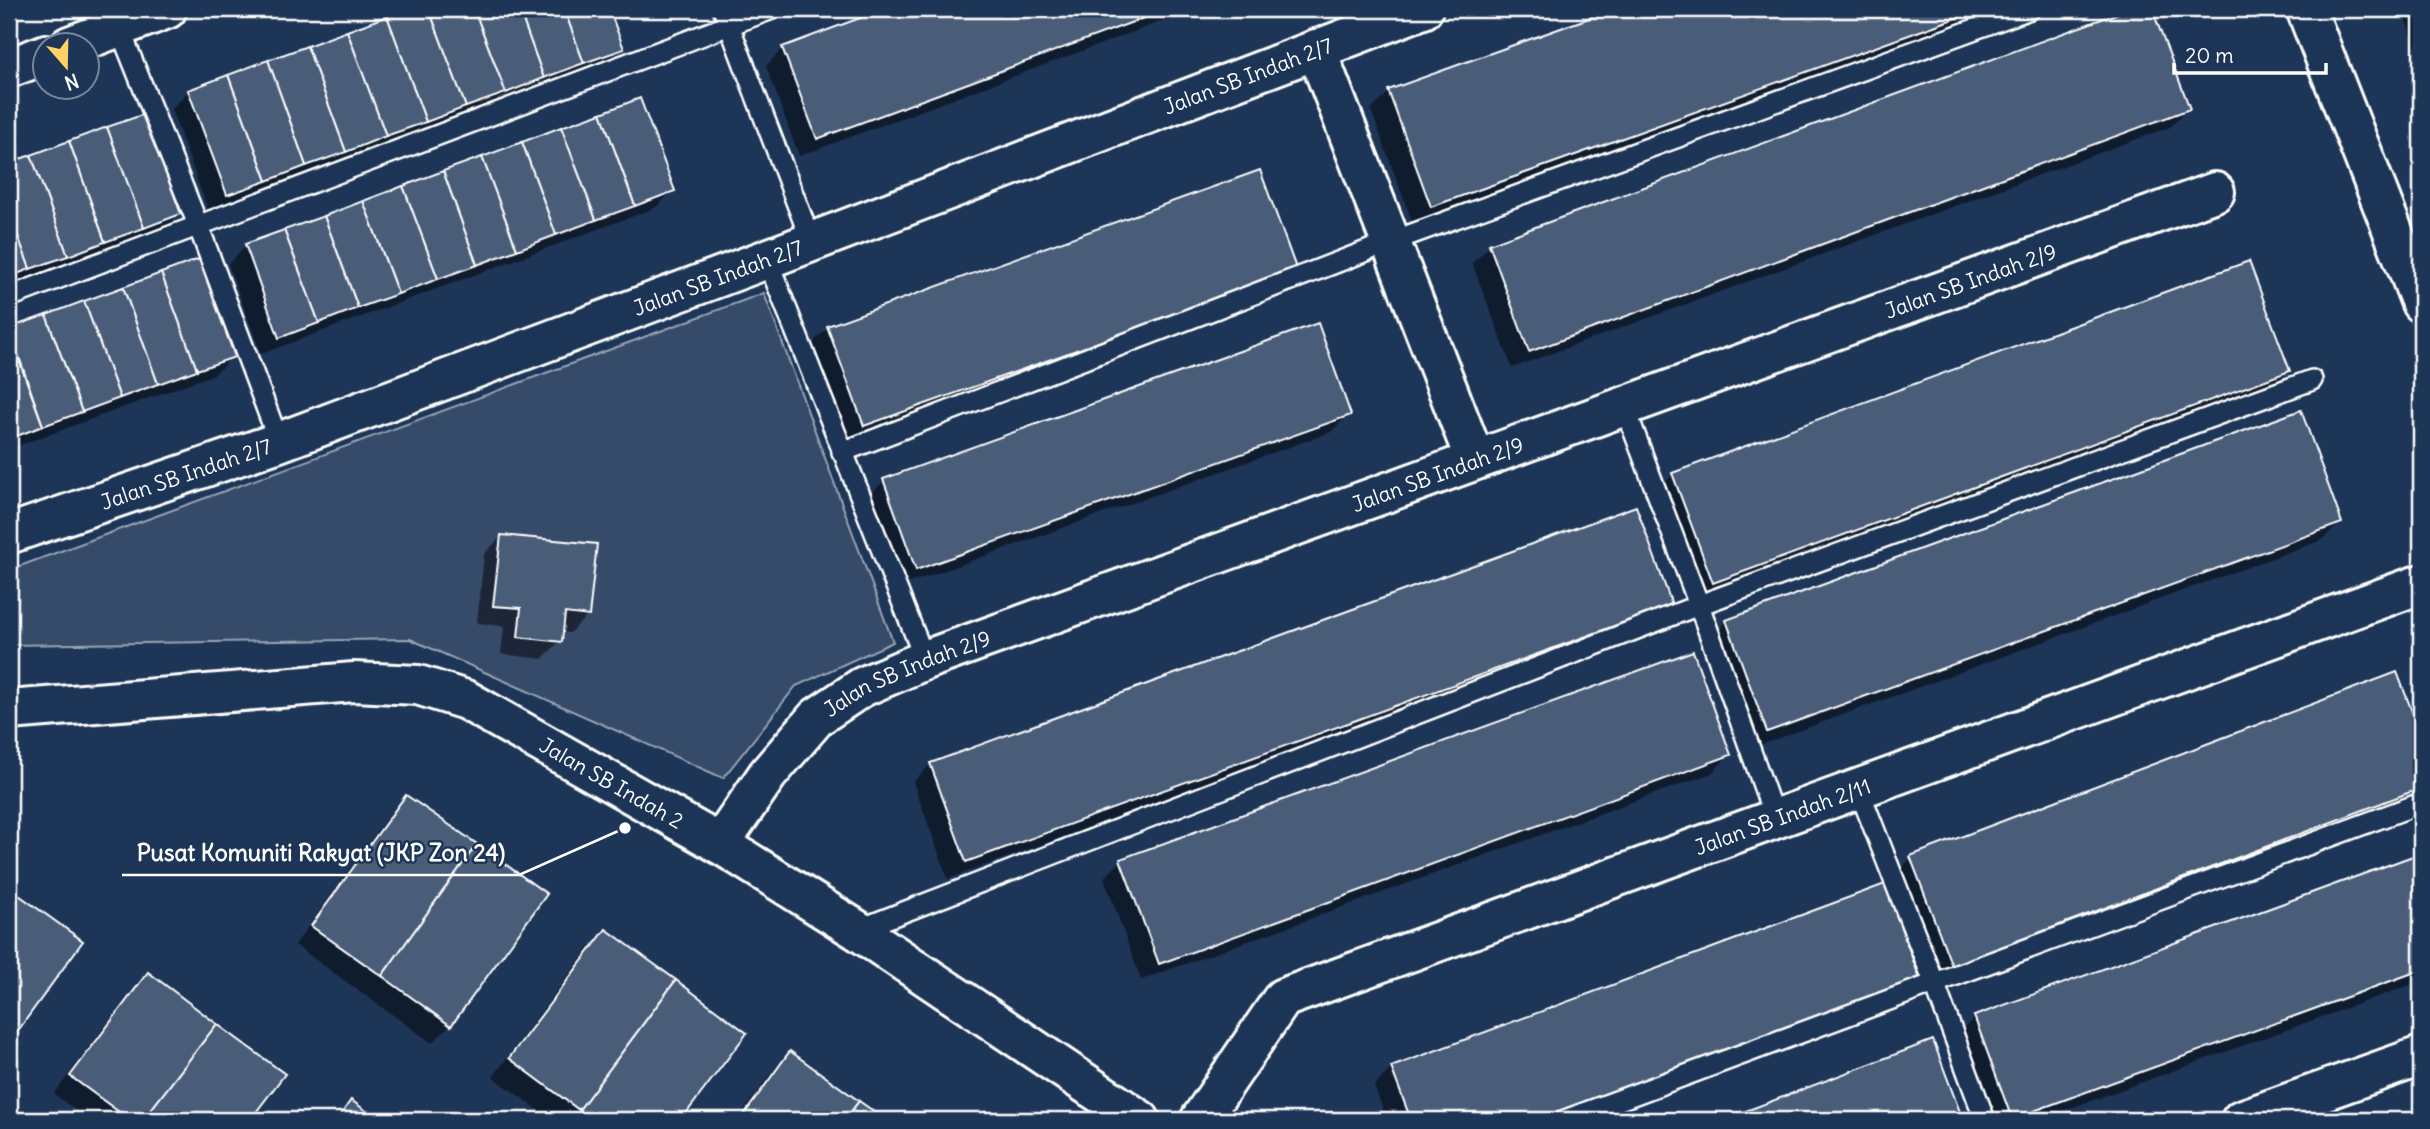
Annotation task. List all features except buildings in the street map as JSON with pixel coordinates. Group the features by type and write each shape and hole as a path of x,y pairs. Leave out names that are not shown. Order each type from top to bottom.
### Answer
{"street":[{"path":"102,33 167,9"},
{"name":"Jalan SB Indah 2/7","path":"9,534 279,442 1423,9"},
{"path":"2306,9 2421,303"},
{"path":"1316,49 1475,460"},
{"path":"9,68 32,59"},
{"name":"Jalan SB Indah 2/9","path":"720,844 768,774 817,717 862,687 925,660 2215,192"},
{"name":"Jalan SB Indah 2/11","path":"1200,1120 1283,998 2421,584"},
{"name":"Jalan SB Indah 2","path":"9,710 354,682 418,685 466,700 720,844 858,930 1140,1120"},
{"path":"2241,1120 2421,1056"}],"lane":[{"path":"9,297 726,17 772,9"},
{"path":"842,452 1390,242 2030,9"},
{"path":"726,17 811,241"},
{"path":"119,27 198,225 279,442"},
{"path":"767,259 925,660"},
{"path":"858,930 1699,605 2312,380"},
{"path":"1625,408 1775,819"},
{"path":"1858,790 1985,1120"},
{"path":"1565,1120 2421,803"}],"shaded area":[{"path":"764,293 893,642 796,686 723,778 410,639 9,645 9,570"}],"place":[{"name":"Pusat Komuniti Rakyat (JKP Zon 24)","path":"625,828"}]}
